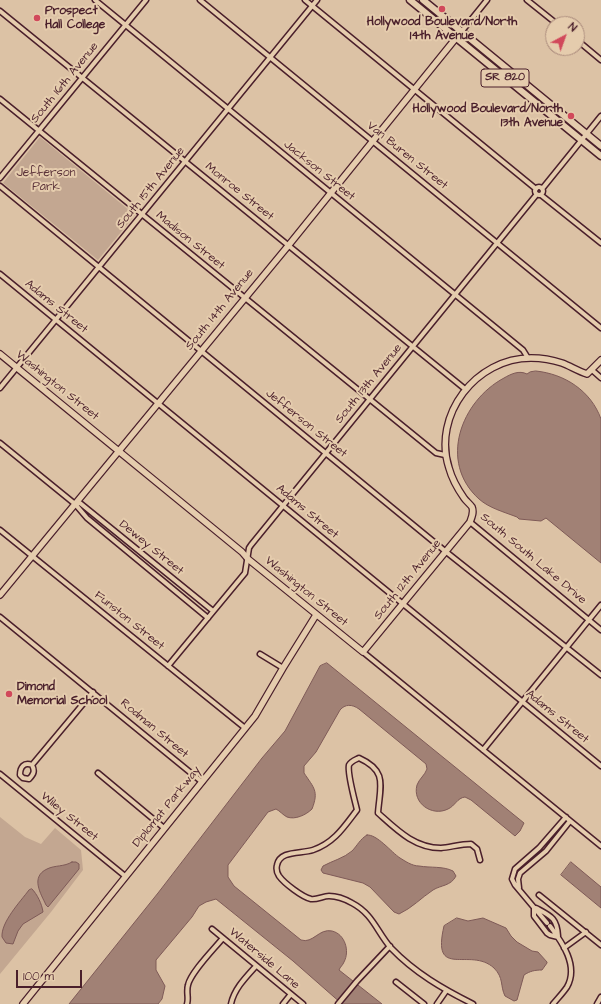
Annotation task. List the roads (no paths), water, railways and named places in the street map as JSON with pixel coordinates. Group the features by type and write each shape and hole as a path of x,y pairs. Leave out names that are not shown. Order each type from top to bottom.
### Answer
{"main road":[{"name":"SR 820","path":"410,0 601,156"},
{"name":"SR 820","path":"423,0 601,146"}],"street":[{"name":"Jackson Street","path":"95,0 524,350 528,358"},
{"name":"South 16th Avenue","path":"0,178 146,0"},
{"name":"Van Buren Street","path":"200,0 601,328"},
{"path":"305,0 536,189 535,192 601,243"},
{"name":"South 15th Avenue","path":"0,388 317,0"},
{"path":"462,32 487,0"},
{"path":"527,0 547,16"},
{"name":"Monroe Street","path":"0,11 465,388"},
{"name":"South 14th Avenue","path":"0,595 288,246 456,38"},
{"path":"585,47 601,60"},
{"name":"Madison Street","path":"0,98 436,453 445,455"},
{"path":"539,194 543,193 542,189 601,116"},
{"name":"Jefferson Street","path":"0,186 446,551 601,675"},
{"path":"536,189 539,187 542,189"},
{"name":"South 13th Avenue","path":"168,666 246,573 249,548 251,545 455,294 539,194"},
{"name":"Adams Street","path":"0,274 601,766"},
{"name":"Washington Street","path":"0,354 119,450 316,615 601,846"},
{"path":"465,388 483,374 501,364 518,359 540,359 560,363 587,374 601,360"},
{"path":"592,370 601,378"},
{"name":"South South Lake Drive","path":"465,388 450,416 445,442 445,455 452,480 472,508 473,515 470,522 601,630"},
{"name":"Dewey Street","path":"0,443 75,504 87,518 208,618"},
{"name":"Dewey Street","path":"75,504 80,503 213,611"},
{"name":"South 12th Avenue","path":"363,652 470,522"},
{"name":"Funston Street","path":"0,530 245,728"},
{"path":"483,750 601,605"},
{"name":"Diplomat Parkway","path":"23,1004 264,703 283,668 316,615"},
{"name":"Rodman Street","path":"0,617 202,782"},
{"path":"260,654 283,668"},
{"path":"32,765 93,692"},
{"path":"473,1004 446,991 414,970 390,946 373,921 361,908 346,899 330,896 312,899 302,896 279,877 277,872 277,864 284,854 312,851 327,844 336,837 357,810 349,772 349,765 359,758 374,766 379,773 378,812 406,837 422,845 440,848 472,844 477,849 480,860"},
{"path":"98,773 164,828"},
{"name":"Wiley Street","path":"0,774 126,876"},
{"path":"553,1004 568,986 572,969 568,954 558,937 512,879 515,869 539,848 566,817"},
{"path":"519,888 518,879 520,873 546,851 570,821"},
{"path":"539,895 601,945"},
{"path":"534,907 552,917 557,925 558,937"},
{"path":"534,907 534,916 550,935 558,937"},
{"name":"Waterside Lane","path":"212,929 303,1004"},
{"path":"564,948 586,932"},
{"path":"187,1004 188,986 191,977 223,938"},
{"path":"339,1003 357,981 390,946"},
{"path":"231,1004 232,997 237,989 256,966"},
{"path":"396,982 424,1004"},
{"path":"437,1004 446,991"},
{"path":"283,1004 291,994"},
{"path":"597,1004 601,997"}],"place":[{"name":"Hollywood Boulevard/North 14th Avenue","path":"442,9"},
{"name":"Prospect Hall College","path":"37,18"},
{"name":"Hollywood Boulevard/North 13th Avenue","path":"571,116"},
{"name":"Dimond Memorial School","path":"9,694"}],"park label":[{"name":"Jefferson Park","path":"46,180"}]}
